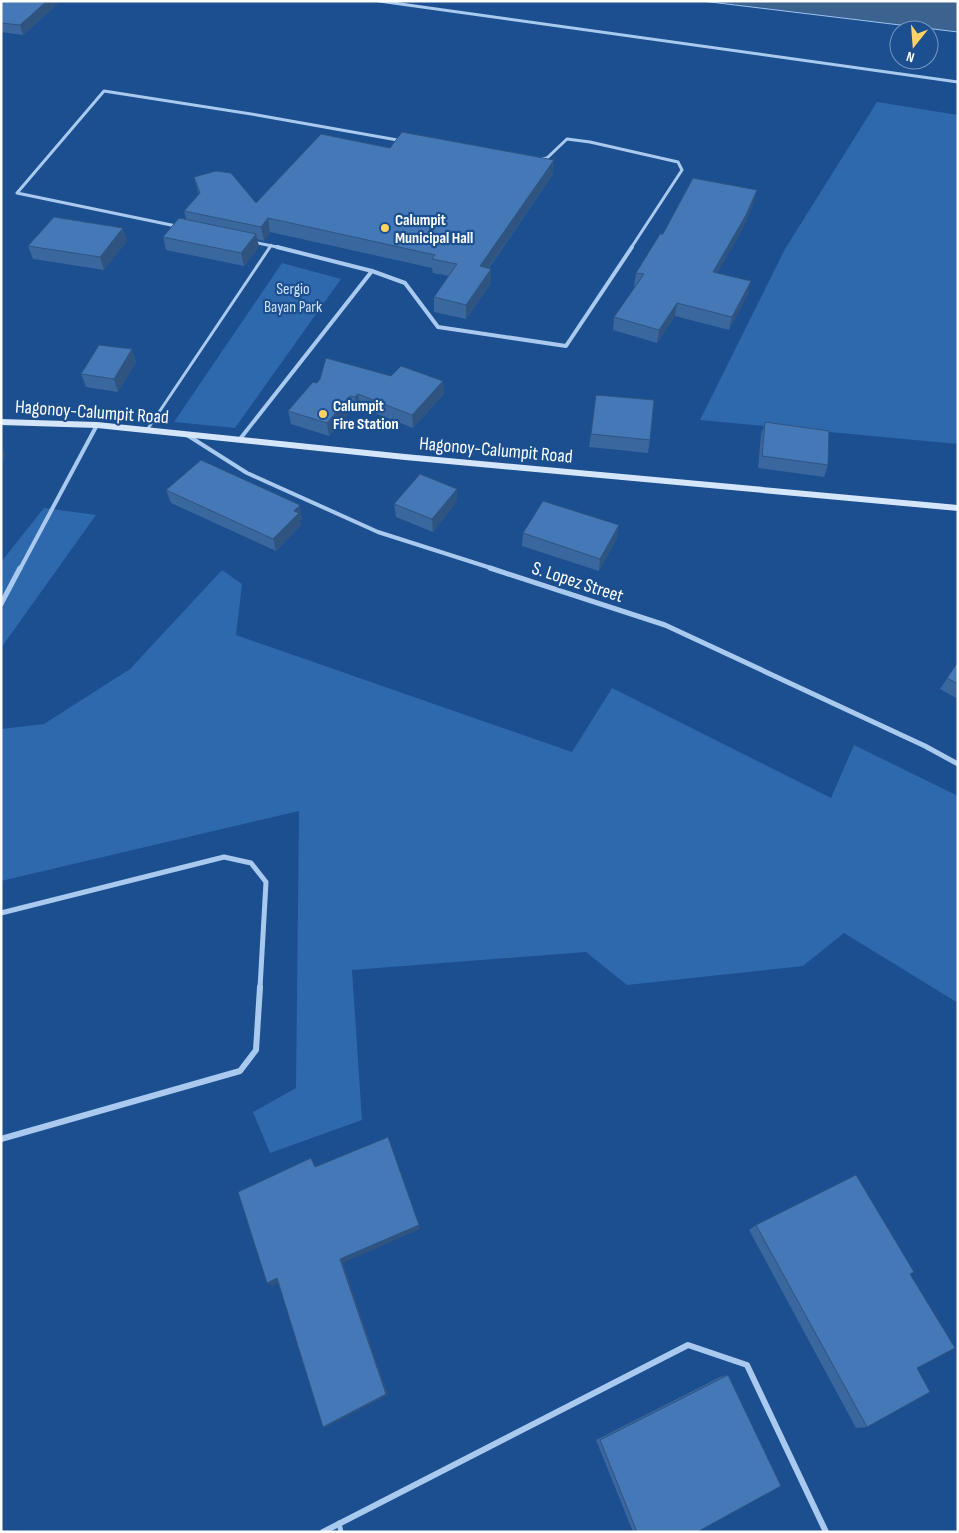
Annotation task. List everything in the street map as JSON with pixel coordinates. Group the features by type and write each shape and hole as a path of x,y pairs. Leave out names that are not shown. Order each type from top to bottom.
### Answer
{"main road":[{"name":"Hagonoy-Calumpit Road","path":"1,422 97,425 405,457 958,508"}],"street":[{"path":"379,1 958,82"},
{"path":"408,5 411,1"},
{"path":"104,91 257,114 476,154 530,160 547,158 567,139 590,142 678,162 682,170 566,346 438,327 405,283 372,271 271,245 17,193 104,91"},
{"path":"240,439 372,271"},
{"path":"1,604 97,425"},
{"name":"S. Lopez Street","path":"186,434 247,473 378,532 665,625 925,746 958,764"},
{"path":"1,913 224,857 251,863 266,882 256,1050 240,1071 1,1139"},
{"path":"323,1532 688,1345 747,1365 826,1532"}],"lane":[{"path":"147,430 271,245"},
{"path":"339,1524 342,1532"}],"green space":[{"path":"877,102 958,115 958,444 700,420 785,249"},
{"name":"Sergio Bayan Park","path":"282,263 341,279 235,428 174,422"},
{"path":"44,508 96,515 1,648 1,562"},
{"path":"222,570 242,584 236,635 572,752 612,688 831,798 854,745 958,796 958,1003 844,933 803,966 627,985 586,952 352,970 362,1120 270,1153 253,1112 296,1088 299,811 1,881 1,729 44,724 130,669"}],"shaded area":[{"path":"702,1 958,1 958,32 939,30 939,20 889,20 889,24"}],"building":[{"path":"1,1 47,1 20,25 1,23"},
{"path":"402,132 554,160 480,266 491,269 466,305 434,297 457,264 432,259 435,255 268,218 261,227 184,211 200,193 194,177 216,171 231,173 256,203 321,134 390,148"},
{"path":"693,178 757,190 746,215 713,272 751,281 732,317 677,303 659,330 614,317 644,274 636,273 660,234 663,234"},
{"path":"54,217 123,228 100,257 28,246"},
{"path":"179,218 256,234 241,253 163,237"},
{"path":"99,345 132,349 114,379 81,374"},
{"path":"326,358 391,376 401,366 443,381 412,415 358,394 355,397 350,396 327,423 288,411 313,382 317,383 320,379"},
{"path":"596,395 654,400 650,440 591,434"},
{"path":"765,422 829,431 828,465 762,456"},
{"path":"201,460 300,505 294,511 299,513 273,539 166,490"},
{"path":"420,474 457,489 432,519 394,504"},
{"path":"543,501 619,525 600,559 523,533"},
{"path":"958,662 958,684 947,678"},
{"path":"388,1137 419,1225 340,1259 386,1394 323,1427 277,1278 267,1283 238,1192 311,1158 315,1167"},
{"path":"856,1175 914,1272 910,1274 955,1348 917,1368 930,1392 867,1427 756,1225"},
{"path":"728,1375 781,1486 697,1532 637,1532 600,1440"}],"place":[{"name":"Calumpit Municipal Hall","path":"385,228"},
{"name":"Calumpit Fire Station","path":"323,414"}]}
